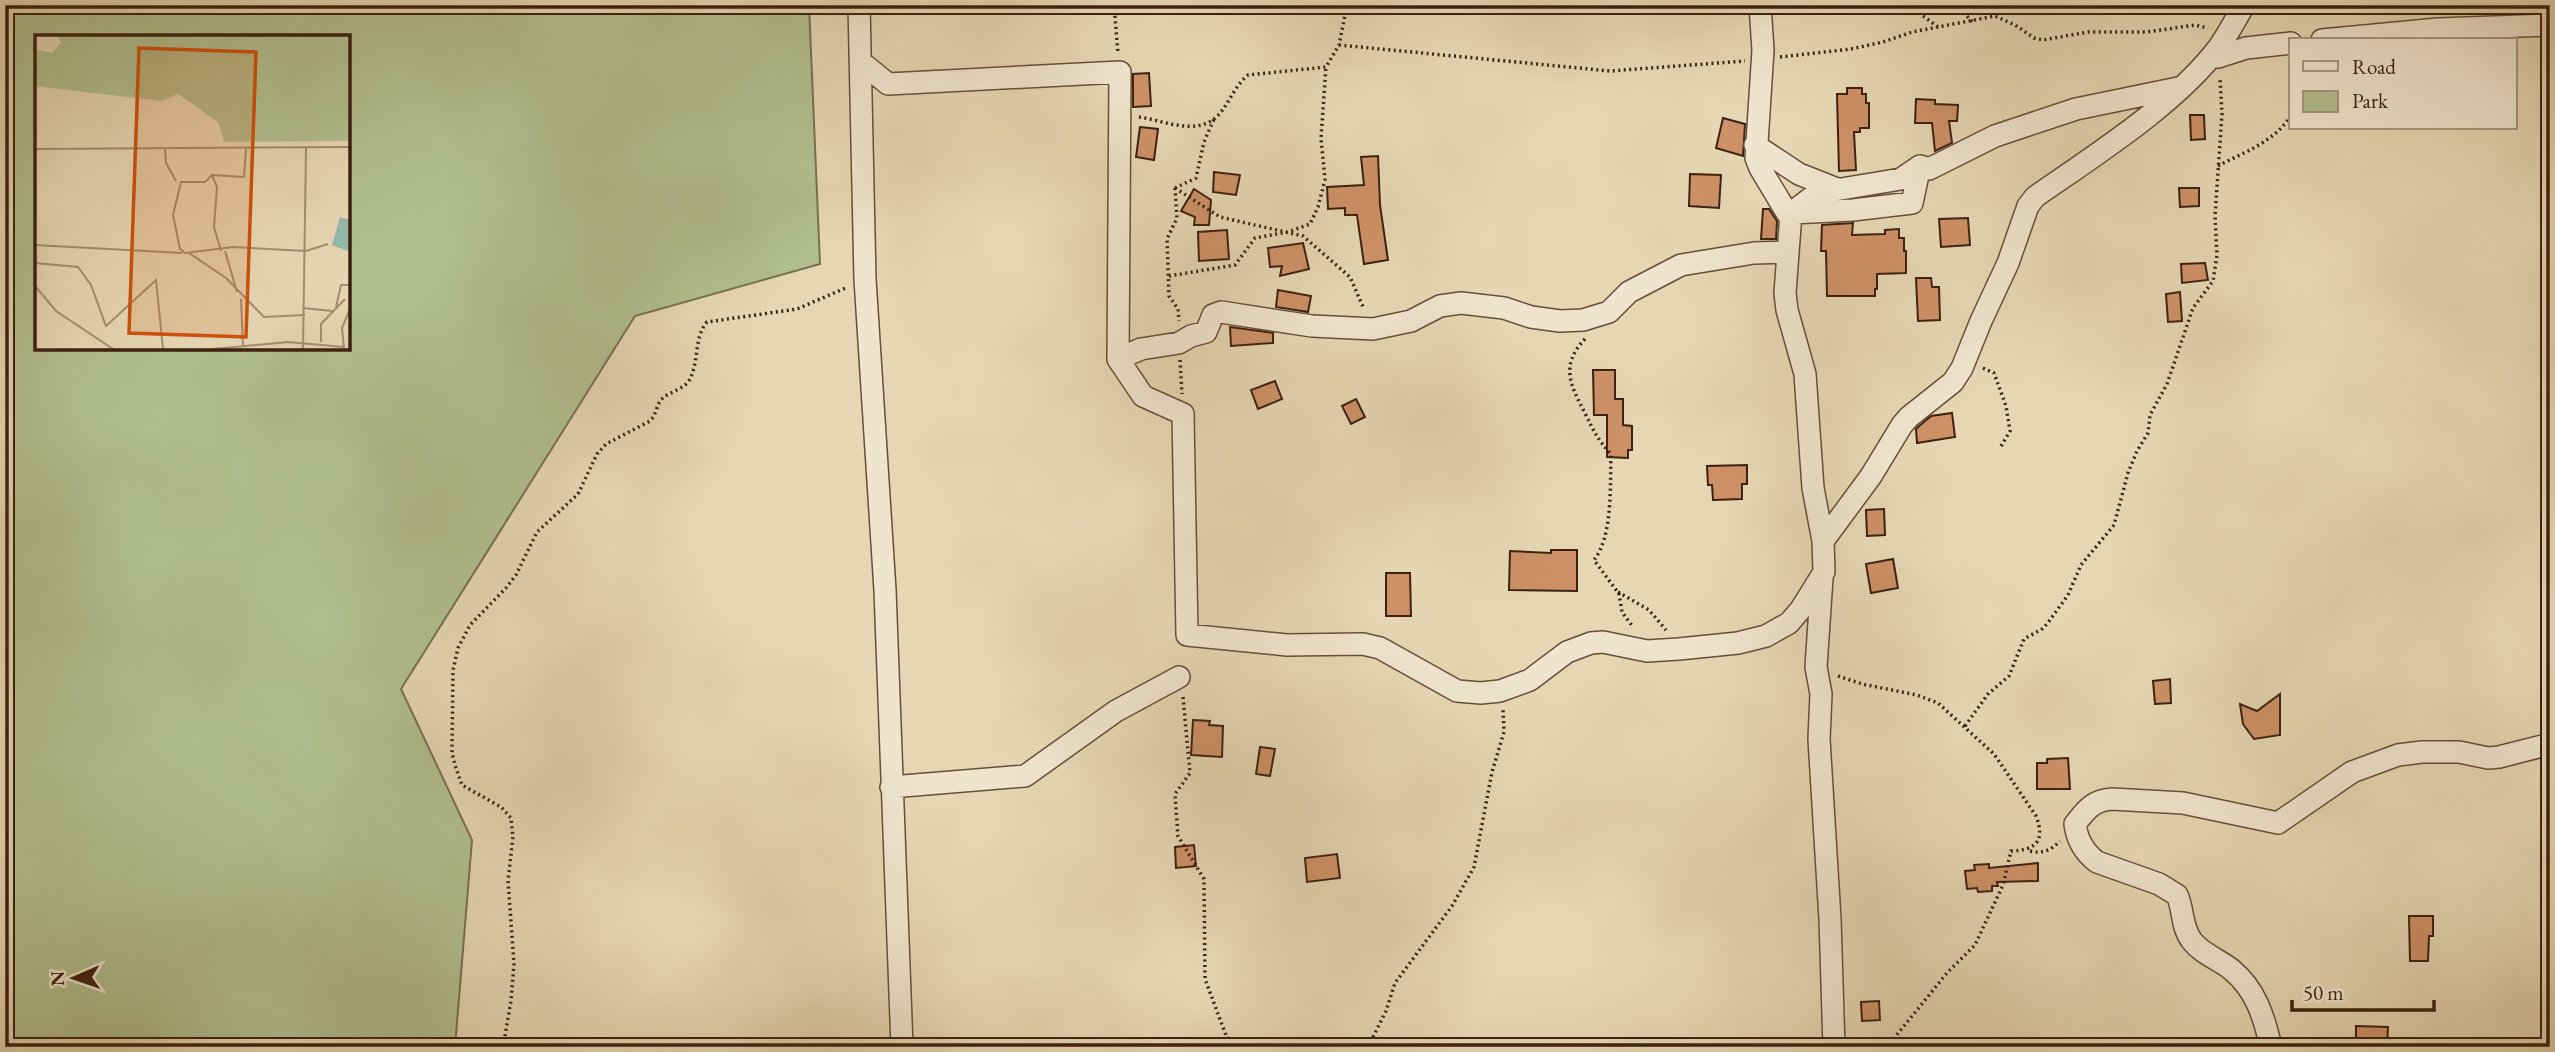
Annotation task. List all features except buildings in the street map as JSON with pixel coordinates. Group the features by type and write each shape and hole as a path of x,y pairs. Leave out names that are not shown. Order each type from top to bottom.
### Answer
{"street":[{"path":"859,5 865,279 885,590 902,1047"},
{"path":"1760,5 1763,60 1755,145 1760,168 1787,213 1853,210 1912,203 1920,166"},
{"path":"1823,541 1871,477 1902,425 1953,382 2011,256 2028,206 2035,197 2144,118 2180,88 2218,49 2244,5"},
{"path":"2343,38 2438,29 2550,24"},
{"path":"2218,57 2246,48 2289,43"},
{"path":"862,62 888,84 1120,72 1118,359 1143,396 1183,414 1187,635 1287,645 1363,643 1380,648 1457,691 1500,691 1530,680 1576,647 1603,642 1636,650 1738,643 1766,636 1789,623 1801,610 1824,572 1823,541 1813,488 1805,374 1787,310 1785,293 1791,213 1812,197 1838,188 1901,179 1920,166"},
{"path":"1920,166 1929,169 1995,135 2076,109 2180,88"},
{"path":"1755,145 1791,170 1838,188"},
{"path":"1118,359 1152,345 1179,343 1206,332 1213,315 1221,312 1312,326 1373,329 1400,324 1440,306 1461,303 1482,304 1531,317 1560,321 1583,320 1609,312 1629,292 1681,265 1754,253 1788,252"},
{"path":"1822,576 1816,667 1821,694 1819,739 1830,919 1834,1047"},
{"path":"891,787 1025,776 1116,712 1179,677"},
{"path":"2271,1047 2261,1007 2234,971 2194,943 2182,919 2177,895 2159,884 2097,862 2090,857 2080,842 2075,824 2094,803 2112,799 2183,803 2278,823 2352,772 2398,755 2459,752 2488,758 2550,744"}],"path":[{"path":"1114,5 1120,72"},
{"path":"1169,276 1235,264 1255,237 1288,232 1310,224 1325,180 1321,138 1326,67 1339,45 1347,5"},
{"path":"1898,5 1919,13 1938,27"},
{"path":"1955,5 1973,22"},
{"path":"1339,45 1610,71 1763,60 1851,49 1991,17 1999,17 2034,38 2043,40 2088,32 2147,32 2195,25 2227,35"},
{"path":"1965,726 1988,694 2009,676 2024,639 2047,624 2067,595 2081,565 2114,525 2129,472 2148,433 2151,413 2167,384 2193,308 2213,281 2217,255 2215,216 2222,114 2218,57"},
{"path":"1175,188 1196,178 1204,142 1214,119 1248,75 1326,67"},
{"path":"1120,114 1150,118 1178,127 1214,119"},
{"path":"2218,166 2274,136 2289,118"},
{"path":"1175,188 1220,217 1303,236 1350,277 1373,329"},
{"path":"1175,188 1177,218 1167,239 1168,296 1178,309 1183,414"},
{"path":"503,1047 514,964 508,881 513,837 511,818 501,807 462,785 456,768 452,753 453,670 458,648 470,625 516,575 537,532 578,494 597,454 606,444 650,421 655,416 660,400 688,383 692,376 701,329 707,322 797,309 865,279"},
{"path":"1609,312 1577,347 1569,364 1569,378 1596,438 1611,454 1603,549 1594,560 1618,591 1649,610 1658,619 1679,649"},
{"path":"1963,365 1994,373 2006,406 2010,431 2000,448"},
{"path":"1618,591 1623,614 1633,628 1636,650"},
{"path":"1816,667 1848,680 1917,695 1938,703 1994,754 2036,816 2039,827 2034,848 2011,851 2003,885 1975,945 1947,973 1887,1047"},
{"path":"1179,677 1185,705 1190,773 1175,794 1178,836 1203,879 1206,986 1227,1038 1257,1046 1313,1043 1332,1047"},
{"path":"1376,1047 1372,1039 1386,1011 1395,983 1452,906 1474,867 1492,772 1504,732 1500,691"},
{"path":"2028,850 2039,853 2052,848 2075,824"}],"green space":[{"path":"5,5 809,5 820,264 635,316 401,689 472,840 455,1047 5,1047"}]}
